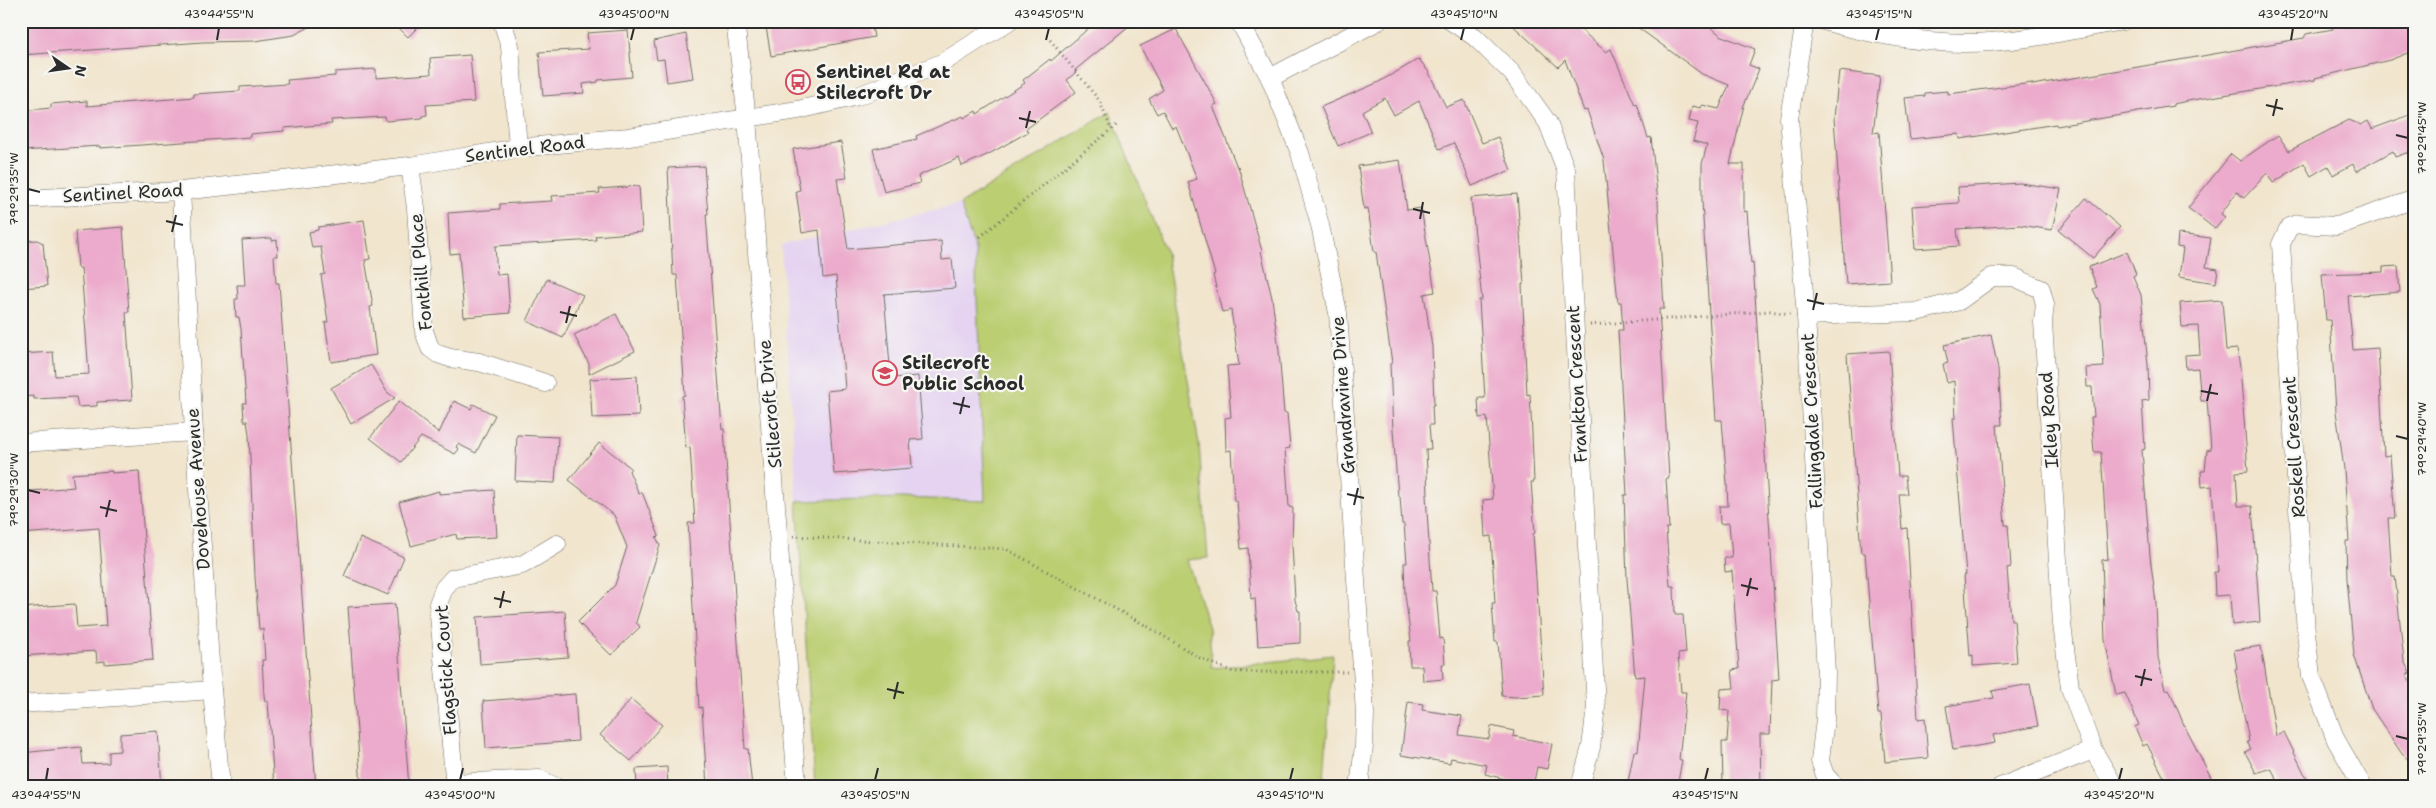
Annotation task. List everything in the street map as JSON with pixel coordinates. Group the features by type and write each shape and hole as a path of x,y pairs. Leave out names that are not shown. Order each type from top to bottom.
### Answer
{"street":[{"path":"502,21 510,46 518,148"},
{"name":"Stilecroft Drive","path":"735,21 747,118 780,537 797,787"},
{"name":"Sentinel Road","path":"21,199 181,191 410,166 518,148 629,137 798,110 858,96 942,63 1009,21"},
{"name":"Grandravine Drive","path":"1239,21 1270,78 1300,153 1320,225 1338,313 1363,671 1364,746 1360,786"},
{"path":"1270,78 1378,21"},
{"name":"Frankton Crescent","path":"1452,21 1474,37 1512,73 1548,122 1566,170 1596,707 1591,746 1580,787"},
{"name":"Fallingdale Crescent","path":"1805,21 1789,118 1806,316 1826,673 1825,719 1820,761 1825,775 1836,787"},
{"path":"1824,21 1911,39 1964,43 2020,38 2123,21"},
{"path":"1909,21 1911,39"},
{"name":"Fonthill Place","path":"410,166 416,208 424,331 430,348 438,354 450,358 479,362 545,383"},
{"name":"Dovehouse Avenue","path":"181,191 194,432 212,690 221,787"},
{"name":"Roskell Crescent","path":"2363,787 2336,740 2311,676 2306,634 2281,244 2289,227 2297,224 2337,226 2415,199"},
{"name":"Ikley Road","path":"1806,316 1916,312 1959,301 1992,277 2014,277 2041,289 2045,304 2043,322 2062,624 2070,688 2093,750 2115,787"},
{"path":"21,443 194,432"},
{"name":"Flagstick Court","path":"455,785 438,604 444,588 452,578 522,565 557,544"},
{"path":"21,704 212,690"},
{"path":"2000,787 2093,750"},
{"path":"455,785 539,780 556,787"}],"path":[{"path":"1050,40 1099,100 1111,129"},
{"path":"980,237 1119,123"},
{"path":"1574,326 1770,311 1806,316"},
{"path":"780,537 804,535 1006,549 1145,624 1200,658 1232,672 1363,671"}],"shaded area":[{"name":"Stilecroft Public School","path":"960,204 975,249 985,501 902,498 797,501 781,245"}],"green space":[{"path":"1110,112 1166,253 1199,444 1208,558 1187,560 1209,628 1212,668 1333,655 1324,778 1321,787 815,787 797,501 902,498 985,501 975,249 960,204"}],"building":[{"path":"21,21 321,21 294,35 255,41 203,42 21,55"},
{"path":"392,21 424,21 408,37"},
{"path":"765,21 871,21 874,37 771,56"},
{"path":"1097,21 1135,21 1075,70 1076,72 1067,80 1076,92 1026,129 1028,132 989,154 962,166 959,158 918,176 920,183 884,192 873,149 917,139 916,136 963,116 964,118 976,111 977,114 1025,83 1023,80 1050,59 1051,61"},
{"path":"1508,21 1571,21 1606,52 1611,49 1635,105 1637,104 1648,138 1651,137 1658,202 1664,309 1659,309 1669,478 1666,478 1669,528 1666,528 1670,586 1674,586 1675,615 1683,615 1686,653 1678,654 1681,692 1686,692 1679,760 1682,760 1677,787 1627,787 1634,751 1638,752 1645,676 1635,677 1627,579 1624,495 1627,495 1618,330 1623,330 1621,302 1618,302 1604,160 1587,110 1584,111 1565,60 1558,67"},
{"path":"1629,21 1702,21 1722,36 1755,49 1749,65 1759,69 1744,105 1730,164 1744,164 1744,212 1747,211 1751,263 1753,262 1779,679 1772,680 1770,734 1760,734 1761,787 1723,787 1722,742 1727,742 1729,711 1720,710 1721,689 1734,688 1732,670 1739,669 1732,571 1725,572 1724,558 1732,558 1729,523 1720,524 1719,506 1728,506 1722,420 1716,420 1702,202 1702,164 1707,145 1693,141 1698,123 1689,121 1692,106 1701,108 1702,105 1719,109 1729,85 1702,74"},
{"path":"2348,21 2415,21 2415,50 2390,60 2315,78 2315,80 2193,100 2173,104 2173,106 2057,126 2056,124 1960,139 1959,134 1910,139 1905,98 1925,96 1925,93 1948,91 1948,94 2032,83 2032,85 2191,58 2304,38 2306,34 2333,29 2332,24"},
{"path":"1176,29 1217,104 1213,106 1238,166 1262,251 1272,298 1284,413 1287,413 1290,448 1285,449 1289,507 1293,508 1292,545 1295,600 1298,611 1300,611 1300,643 1258,646 1255,598 1251,599 1248,548 1241,549 1237,501 1234,501 1231,450 1226,451 1225,418 1231,417 1227,366 1239,365 1231,310 1222,312 1213,275 1215,274 1188,182 1197,179 1176,126 1172,128 1163,111 1157,114 1149,99 1163,90 1140,46"},
{"path":"628,30 632,77 598,80 598,82 583,84 584,93 543,96 539,52 589,49 587,33"},
{"path":"686,34 693,78 667,82 664,59 657,60 654,41"},
{"path":"470,55 474,102 426,105 427,115 422,116 422,118 386,121 385,117 331,120 332,124 284,128 284,131 250,134 250,137 100,148 100,146 21,151 21,111 51,108 51,104 87,101 87,106 194,97 194,94 240,91 240,87 288,84 287,80 335,76 335,72 376,69 376,78 431,74 430,58"},
{"path":"1419,59 1428,71 1446,107 1464,100 1482,143 1498,137 1511,170 1472,186 1454,143 1439,149 1419,101 1394,115 1385,98 1362,111 1371,132 1338,146 1321,107 1377,83"},
{"path":"1839,71 1880,76 1873,133 1879,132 1890,281 1846,284 1834,118"},
{"path":"2415,113 2415,150 2395,157 2393,151 2357,171 2353,164 2333,175 2328,166 2311,176 2304,163 2273,183 2267,173 2244,198 2237,192 2221,214 2225,217 2215,229 2188,208 2231,154 2240,161 2278,135 2289,151 2349,120 2361,125 2368,121 2372,129"},
{"path":"841,142 847,178 837,179 848,249 941,241 942,260 952,259 955,288 884,294 891,378 918,376 923,439 910,440 912,468 834,474 827,391 845,389 836,276 823,278 819,230 802,233 796,191 800,190 793,149"},
{"path":"1400,160 1407,210 1421,208 1435,292 1424,294 1432,347 1434,405 1432,405 1433,425 1429,425 1431,449 1426,449 1428,495 1426,495 1432,591 1436,591 1440,639 1443,638 1445,664 1442,664 1443,679 1423,681 1422,666 1410,666 1409,641 1411,641 1405,594 1404,563 1407,563 1404,524 1402,524 1400,496 1398,496 1393,430 1390,364 1392,363 1376,252 1374,252 1368,208 1364,209 1358,166"},
{"path":"704,166 722,429 724,429 745,749 748,749 752,787 707,787 702,707 699,708 688,523 695,523 690,447 686,448 682,396 685,395 677,275 673,275 668,168"},
{"path":"2020,183 2061,189 2052,230 2020,225 1957,229 1959,246 1915,249 1912,206 1959,203 1958,187"},
{"path":"639,186 642,232 595,236 596,240 495,246 497,275 507,274 510,313 464,317 459,253 450,254 448,213 500,209 500,204 552,201 551,196 600,193 599,189"},
{"path":"1517,194 1524,284 1522,284 1527,395 1530,394 1532,434 1534,482 1531,482 1535,533 1533,534 1544,695 1516,697 1502,696 1498,642 1495,642 1492,603 1495,603 1491,536 1485,537 1483,500 1493,499 1487,417 1479,418 1478,398 1485,398 1479,300 1482,300 1471,198"},
{"path":"2086,198 2120,227 2093,258 2059,230"},
{"path":"364,220 370,259 365,260 373,306 370,307 376,355 331,362 325,322 328,322 321,275 325,274 321,247 312,248 309,232 318,230 318,227"},
{"path":"123,227 129,312 126,312 132,400 97,402 97,406 78,407 76,397 34,399 34,396 21,397 21,354 53,352 55,376 89,374 81,268 78,268 75,231"},
{"path":"2178,234 2211,238 2206,267 2218,269 2216,283 2179,277 2183,248 2177,247"},
{"path":"272,238 272,241 277,240 278,256 274,256 276,283 279,283 316,787 274,787 268,701 265,701 264,695 262,660 265,660 263,629 259,629 255,577 249,434 247,421 244,421 243,403 246,403 241,329 239,317 236,317 235,299 238,299 237,285 245,285 242,240"},
{"path":"37,240 43,243 47,286 21,288 21,241"},
{"path":"2127,252 2136,274 2133,276 2141,295 2148,365 2149,400 2142,401 2145,449 2142,450 2150,556 2156,603 2158,657 2165,690 2169,689 2184,725 2216,787 2169,787 2147,744 2143,746 2135,727 2139,725 2125,693 2116,695 2105,640 2102,560 2108,559 2101,452 2094,452 2091,417 2094,417 2092,387 2087,387 2086,368 2104,367 2100,304 2093,289 2097,287 2089,267"},
{"path":"2398,266 2400,292 2348,296 2353,350 2378,348 2384,456 2390,455 2395,518 2388,518 2392,576 2395,576 2404,661 2410,673 2406,675 2415,687 2415,766 2402,754 2372,709 2354,655 2347,579 2346,541 2349,541 2344,469 2336,411 2330,320 2326,320 2322,274 2383,272 2383,267"},
{"path":"547,279 583,295 563,338 527,321"},
{"path":"2222,300 2226,350 2237,349 2240,367 2248,471 2236,472 2238,506 2252,506 2260,622 2232,625 2230,595 2215,596 2214,572 2218,572 2212,486 2202,487 2201,471 2205,471 2207,450 2211,449 2207,401 2201,401 2198,368 2186,369 2185,355 2200,354 2198,326 2182,327 2180,303"},
{"path":"616,314 635,351 589,374 589,364 574,335"},
{"path":"1991,335 1998,369 2002,425 1997,425 2005,525 2008,525 2011,567 2007,568 2011,620 2014,620 2017,663 1973,666 1973,655 1970,656 1964,575 1966,575 1953,418 1956,418 1954,381 1947,383 1943,364 1948,363 1944,345"},
{"path":"1889,351 1898,476 1905,476 1907,494 1899,494 1902,529 1907,528 1918,719 1925,718 1928,758 1885,762 1881,714 1878,714 1865,553 1861,553 1847,354"},
{"path":"371,365 387,392 395,398 351,424 331,388"},
{"path":"637,376 639,416 592,418 590,379"},
{"path":"399,401 439,433 454,401 471,409 473,404 495,415 476,453 458,444 456,447 459,449 455,454 421,437 401,462 370,438"},
{"path":"517,435 558,437 555,483 515,481"},
{"path":"599,443 631,468 629,471 639,494 642,492 659,536 656,537 660,545 636,622 640,627 611,655 578,622 615,585 627,547 614,515 569,480"},
{"path":"112,471 112,473 139,471 153,660 105,664 105,661 97,662 96,651 21,656 21,608 75,604 77,628 106,626 99,528 21,534 21,492 74,487 72,474"},
{"path":"494,490 497,537 457,539 456,534 411,546 399,502 439,491 439,494"},
{"path":"360,538 404,557 388,595 344,576"},
{"path":"395,604 409,787 361,787 348,607"},
{"path":"565,611 568,657 480,664 477,617"},
{"path":"2261,646 2276,736 2284,732 2311,787 2281,787 2271,768 2256,773 2245,752 2251,749 2247,742 2249,741 2235,669 2237,668 2234,650"},
{"path":"2030,684 2038,726 1993,735 1995,743 1953,750 1946,706 1994,698 1992,691"},
{"path":"575,694 578,741 486,748 483,701"},
{"path":"631,699 662,725 631,761 600,735"},
{"path":"1408,702 1423,704 1422,710 1462,716 1459,735 1489,739 1491,726 1514,731 1513,736 1552,744 1547,769 1537,767 1533,786 1485,774 1487,765 1451,758 1450,763 1401,755"},
{"path":"158,731 162,787 21,787 21,753 81,747 83,764 109,763 109,752 120,751 120,734"},
{"path":"667,767 668,787 637,787 636,769"}],"place":[{"name":"Sentinel Rd at Stilecroft Dr","path":"798,82"},
{"name":"Stilecroft Public School","path":"885,373"}]}
